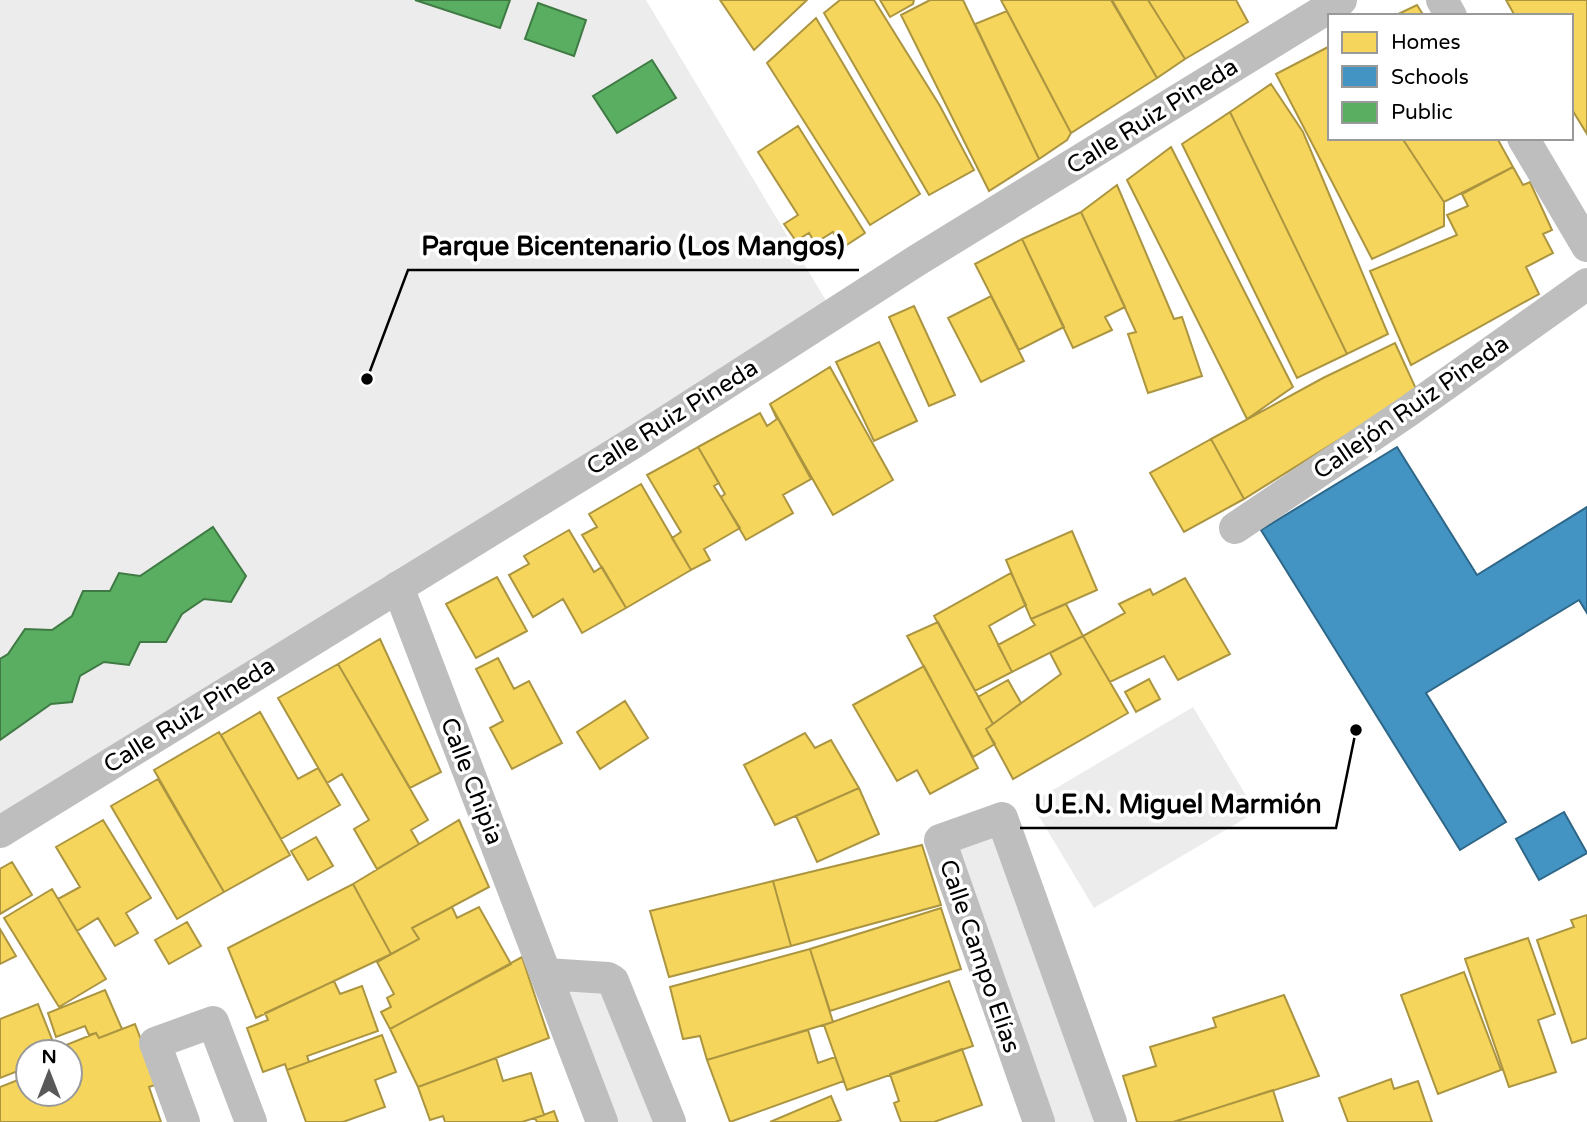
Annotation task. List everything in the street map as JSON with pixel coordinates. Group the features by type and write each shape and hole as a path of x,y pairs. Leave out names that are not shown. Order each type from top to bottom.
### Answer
{"street":[{"name":"Calle Ruiz Pineda","path":"0,832 633,443 916,261 1341,0"},
{"path":"1524,140 1587,246"},
{"name":"Callejón Ruiz Pineda","path":"1235,528 1418,404 1587,284"},
{"name":"Calle Chipia","path":"398,587 602,1122"},
{"name":"Calle Campo Elías","path":"1039,1122 940,840 1002,818 1111,1122"},
{"path":"546,974 608,978 613,981 670,1122"},
{"path":"184,1122 155,1043 214,1022 251,1122"}],"shaded area":[{"path":"0,0 646,0 834,314 0,832"},
{"path":"1193,707 1256,812 1094,908 1031,803"},
{"path":"1002,818 1111,1122 1039,1122 940,840"},
{"path":"546,974 616,986 670,1122 602,1122"}],"building: Homes":[{"path":"720,0 807,0 754,50"},
{"path":"840,0 874,0 940,106 974,170 929,195 824,13"},
{"path":"880,0 914,0 913,4 890,17"},
{"path":"930,0 963,0 1039,159 989,191 901,15"},
{"path":"1001,0 1111,0 1157,78 1071,133"},
{"path":"1112,0 1148,0 1185,59 1157,78"},
{"path":"1148,0 1236,0 1248,22 1185,59"},
{"path":"1506,0 1587,0 1587,134 1573,111 1573,14 1514,14"},
{"path":"1417,5 1423,14 1398,14"},
{"path":"1007,11 1071,133 1067,140 1039,159 975,24"},
{"path":"816,18 920,194 870,225 767,63"},
{"path":"1328,47 1328,140 1403,140 1444,202 1444,226 1372,259 1276,74"},
{"path":"1271,84 1303,132 1388,334 1347,354 1230,112"},
{"path":"1230,112 1347,354 1297,378 1182,144"},
{"path":"798,126 865,233 842,248 833,232 815,243 809,233 796,241 784,224 798,215 758,152"},
{"path":"1403,140 1498,140 1513,167 1444,202"},
{"path":"1171,147 1293,387 1247,419 1127,180"},
{"path":"1513,167 1523,185 1530,182 1552,230 1543,234 1553,253 1526,267 1539,294 1411,365 1370,271 1457,235 1447,215 1468,206 1462,194"},
{"path":"1117,185 1174,319 1182,317 1202,376 1148,393 1128,334 1136,332 1081,212"},
{"path":"1081,212 1125,307 1105,317 1112,330 1073,348 1022,239"},
{"path":"1022,239 1064,327 1019,350 975,264"},
{"path":"991,296 1024,361 981,382 948,318"},
{"path":"914,306 955,395 929,406 889,317"},
{"path":"879,342 917,421 874,441 836,362"},
{"path":"1395,343 1417,391 1244,499 1211,439 1323,378"},
{"path":"830,367 893,480 833,515 770,404"},
{"path":"770,404 811,479 783,495 793,513 746,540 721,497 725,494 698,447 760,413 767,426 777,419"},
{"path":"1211,439 1244,499 1184,532 1150,473"},
{"path":"698,447 719,483 714,486 740,528 704,549 710,560 691,570 672,538 681,532 647,475"},
{"path":"641,484 691,570 626,608 582,535 597,527 589,514"},
{"path":"569,530 594,572 602,567 626,608 582,633 563,599 533,617 509,575 529,564 524,556"},
{"path":"1072,531 1097,590 1031,619 1006,560"},
{"path":"1011,573 1026,605 989,626 1012,672 975,691 934,616"},
{"path":"497,577 527,631 476,658 446,604"},
{"path":"1185,578 1230,654 1178,680 1164,656 1110,682 1083,636 1125,613 1119,604 1150,589 1153,595"},
{"path":"1066,604 1083,636 1012,672 998,645 1035,625 1031,619"},
{"path":"938,622 993,724 986,729 995,744 973,757 907,636"},
{"path":"1083,636 1128,713 1013,779 986,729 1061,674 1050,653"},
{"path":"380,639 441,772 410,788 338,664"},
{"path":"498,658 514,689 529,681 562,743 512,769 490,728 503,721 476,669"},
{"path":"338,664 428,820 411,830 419,844 377,869 354,829 369,820 342,774 327,783 278,698"},
{"path":"924,666 978,768 930,794 917,770 897,781 853,705"},
{"path":"1149,679 1160,699 1136,712 1125,692"},
{"path":"1008,680 1021,703 993,724 978,697"},
{"path":"625,701 648,738 600,769 577,732"},
{"path":"260,712 298,779 318,768 340,805 281,839 221,735"},
{"path":"219,732 290,855 224,892 154,770"},
{"path":"805,733 815,748 831,740 859,788 775,825 744,765"},
{"path":"158,779 224,892 177,919 111,806"},
{"path":"859,788 879,834 817,862 796,816"},
{"path":"103,820 151,898 126,913 138,933 115,946 98,918 77,931 58,899 80,887 56,847"},
{"path":"459,820 489,887 412,928 419,939 391,954 353,884"},
{"path":"316,837 333,866 308,880 291,851"},
{"path":"922,845 941,905 791,946 773,881"},
{"path":"12,862 32,895 0,914 0,869"},
{"path":"773,881 791,946 669,977 650,911"},
{"path":"353,884 391,954 256,1018 228,948"},
{"path":"52,889 106,979 59,1007 4,918"},
{"path":"452,907 457,918 479,907 511,964 390,1029 381,1012 391,1007 387,998 394,994 377,962 419,939 412,928"},
{"path":"941,908 961,969 830,1011 810,949"},
{"path":"1587,915 1587,1038 1572,1043 1537,940 1574,927 1571,920"},
{"path":"187,922 201,946 169,964 155,940"},
{"path":"0,929 16,956 0,964"},
{"path":"1528,938 1555,1014 1538,1020 1556,1072 1509,1087 1465,959"},
{"path":"810,949 833,1022 707,1060 700,1036 683,1039 670,987"},
{"path":"522,957 549,1038 418,1087 390,1029"},
{"path":"1464,972 1501,1070 1438,1094 1401,995"},
{"path":"334,981 340,994 362,986 378,1031 307,1056 309,1062 287,1070 285,1064 263,1072 247,1028 268,1020 265,1013"},
{"path":"949,981 973,1046 847,1090 824,1025"},
{"path":"105,990 122,1029 99,1038 96,1033 89,1035 85,1026 56,1037 48,1013"},
{"path":"1284,995 1319,1076 1173,1122 1137,1122 1123,1076 1156,1066 1150,1047 1216,1027 1213,1018"},
{"path":"38,1004 51,1038 14,1038 14,1072 0,1078 0,1019"},
{"path":"135,1024 158,1084 149,1087 161,1122 0,1122 0,1087 14,1082 14,1108 84,1108 84,1038 96,1033 99,1038"},
{"path":"808,1030 818,1063 835,1057 844,1081 730,1122 707,1060"},
{"path":"382,1035 396,1072 375,1080 385,1107 343,1122 306,1122 287,1070"},
{"path":"962,1049 982,1105 934,1122 901,1122 894,1103 899,1101 890,1074"},
{"path":"496,1058 503,1081 531,1073 544,1115 522,1122 445,1122 443,1116 430,1120 418,1087"},
{"path":"1391,1079 1394,1089 1418,1081 1432,1122 1348,1122 1339,1098"},
{"path":"1273,1090 1283,1122 1174,1122"},
{"path":"831,1096 841,1120 770,1122"},
{"path":"554,1111 558,1122 537,1122 535,1118"}],"building: Schools":[{"path":"1397,447 1477,575 1587,507 1587,613 1579,600 1426,693 1506,822 1460,850 1261,530"},
{"path":"1564,812 1587,853 1539,880 1516,839"}],"building: Public":[{"path":"415,0 510,0 500,28"},
{"path":"538,3 586,20 574,56 525,39"},
{"path":"652,60 676,98 617,133 593,96"},
{"path":"213,527 246,576 231,602 204,599 182,614 166,642 140,642 129,665 104,662 80,676 72,702 51,704 0,740 0,659 8,654 25,629 52,630 72,616 83,591 110,591 119,573 140,576"}],"place":[{"name":"Parque Bicentenario (Los Mangos)","path":"367,379"},
{"name":"U.E.N. Miguel Marmión","path":"1356,730"}]}
